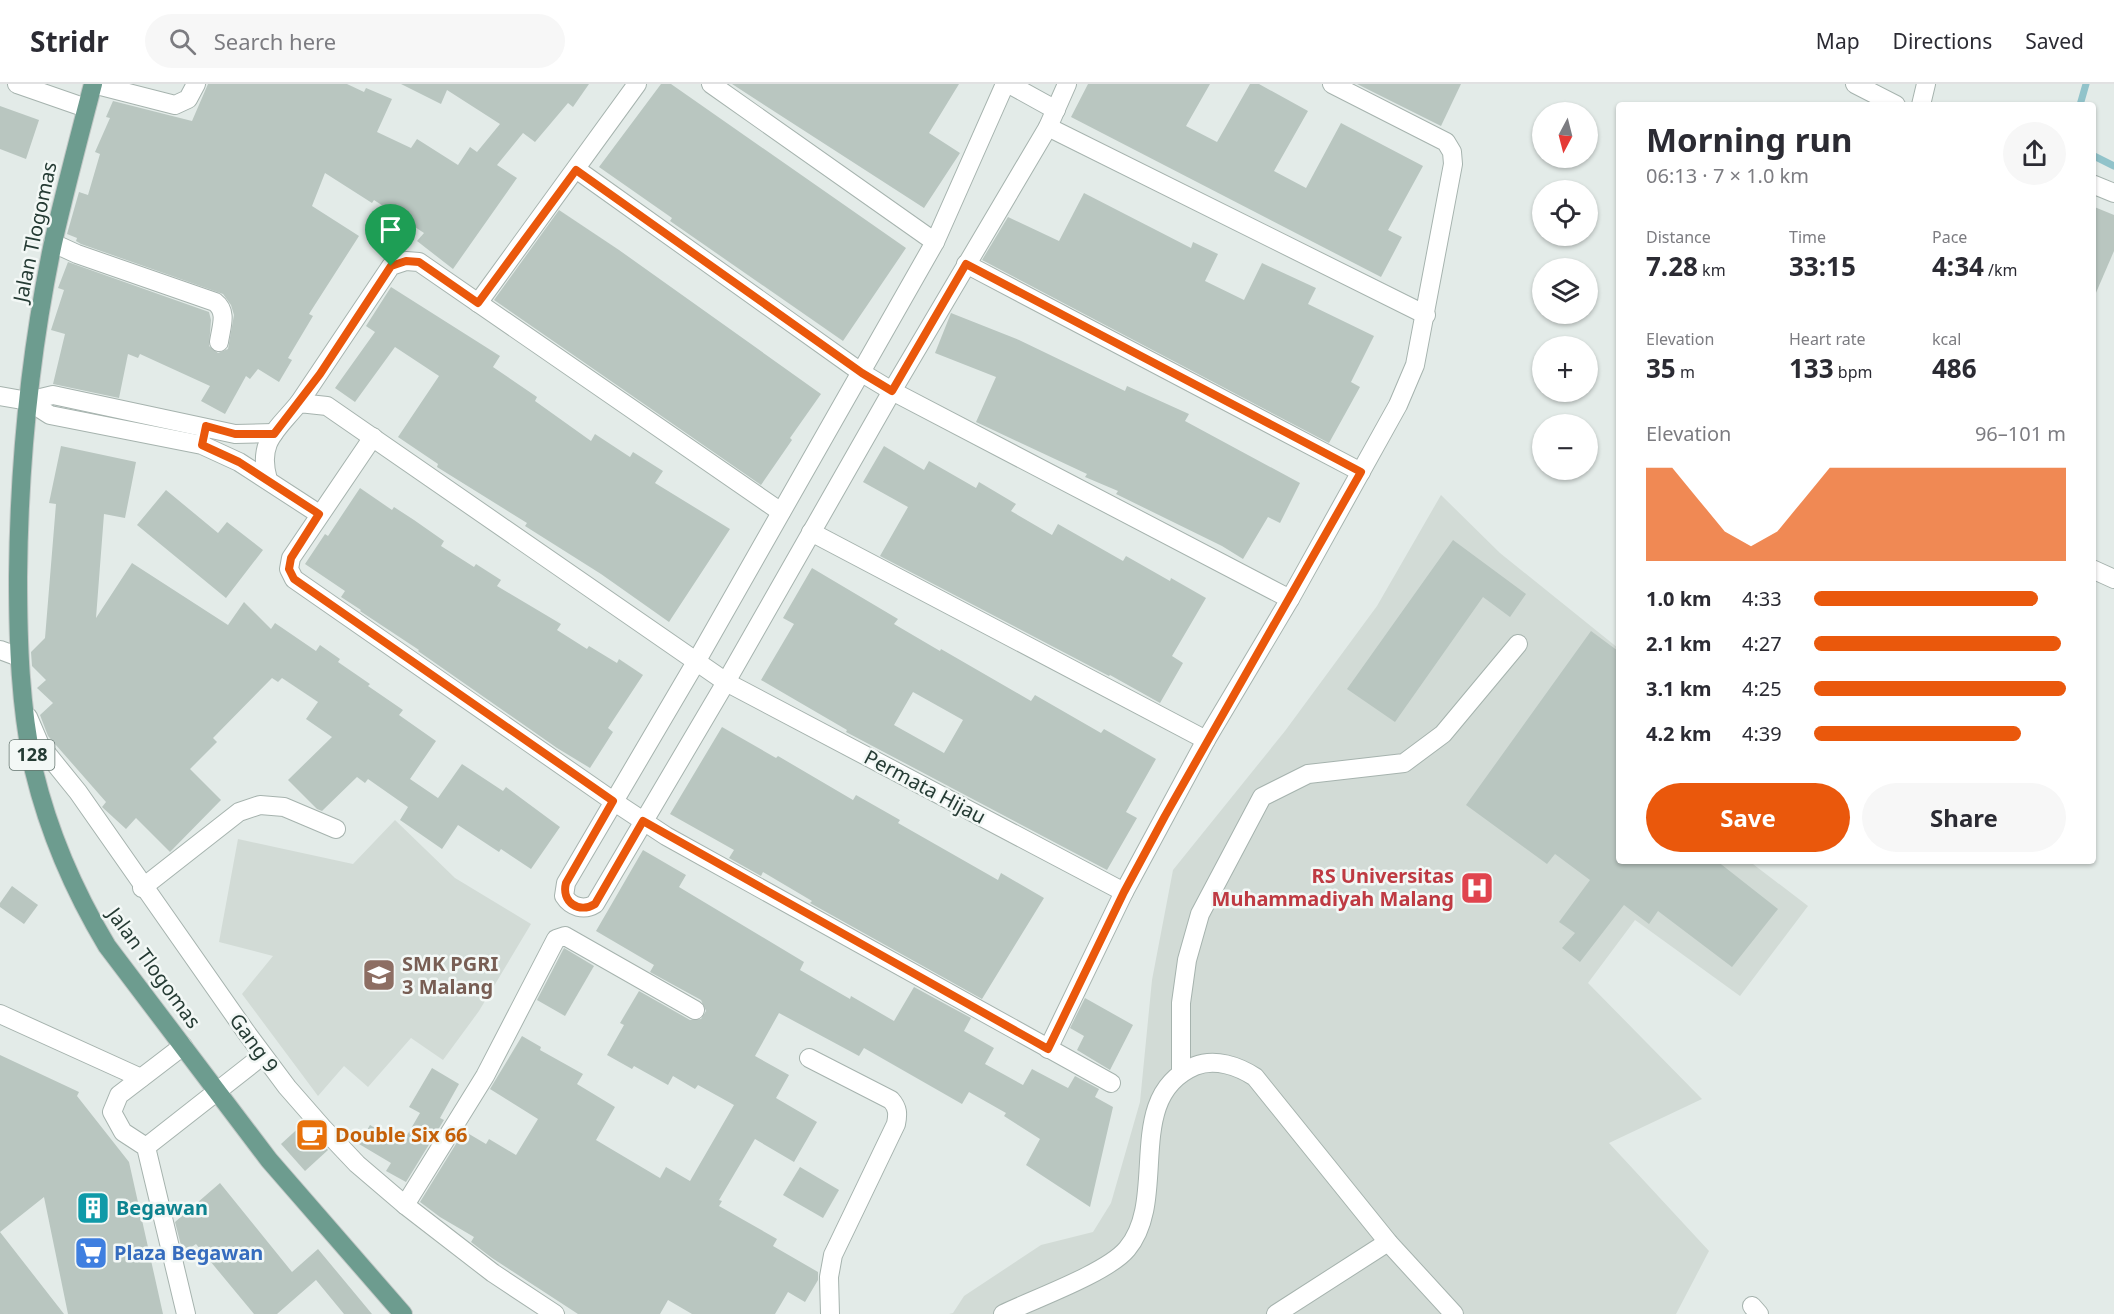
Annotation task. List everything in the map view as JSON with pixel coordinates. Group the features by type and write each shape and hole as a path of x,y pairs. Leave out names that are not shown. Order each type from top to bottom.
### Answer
{"main road":[{"name":"Jalan Tlogomas","path":"93,84 53,243 28,401 19,544 19,657 24,708 37,780 48,820 69,876 107,946 269,1160 403,1314"}],"street":[{"path":"17,84 86,108"},
{"path":"93,84 175,105 188,99 196,84"},
{"path":"478,303 637,84"},
{"path":"711,84 935,242"},
{"path":"1056,110 1007,84 935,242 696,662 566,883 564,896 575,905 586,908 595,904 726,682 966,264 1048,127 1056,110 1067,84"},
{"path":"1048,1049 1124,892 1206,740 1290,599 1398,405 1415,365 1453,164 1452,152 1446,142 1332,84"},
{"path":"1855,84 1890,102"},
{"path":"1922,102 1926,84"},
{"path":"1048,127 1426,315"},
{"path":"576,170 862,373 892,391 1290,599"},
{"path":"2096,186 2114,193"},
{"path":"53,243 77,254 215,302 222,307 224,313 219,342"},
{"path":"268,480 263,462 265,450 274,434 320,374 391,266 406,261 419,262 781,512"},
{"path":"966,264 1361,472"},
{"path":"299,403 327,406 320,374"},
{"path":"0,396 28,401 50,414 202,445 223,453 319,514"},
{"path":"28,401 53,396 150,414 235,434 274,434"},
{"name":"Permata Hijau","path":"327,406 726,682 1124,892"},
{"path":"146,433 150,414"},
{"path":"202,445 206,426"},
{"path":"373,437 291,558 289,569 294,579 643,821 1112,1083"},
{"path":"811,532 1206,740"},
{"path":"2096,571 2114,579"},
{"path":"1181,1072 1181,1003 1186,960 1200,914 1262,796 1308,774 1404,763 1443,734 1518,644"},
{"path":"0,650 19,657"},
{"name":"Gang 9","path":"24,708 40,745 78,792 142,888 262,1056 322,1127 357,1164 405,1205 483,1266 555,1314"},
{"path":"142,888 239,812 260,805 284,807 336,829"},
{"path":"405,1205 485,1076 556,939 565,936 695,1010"},
{"path":"0,1014 141,1078"},
{"path":"183,1046 119,1095 112,1112 123,1132 146,1147 186,1314"},
{"path":"146,1147 262,1056"},
{"path":"809,1058 891,1100 897,1106 898,1114 896,1124 833,1255 829,1277 830,1314"},
{"path":"1003,1314 1108,1265 1126,1251 1137,1236 1143,1214 1157,1103 1181,1072 1203,1063 1240,1067 1255,1077 1388,1242 1454,1314"},
{"path":"1276,1314 1388,1242"}],"shaded area":[{"name":"RS Universitas Muhammadiyah Malang","path":"1441,495 1500,553 1616,646 1616,864 1753,864 1808,906 1740,996 1635,920 1588,983 1702,1099 1609,1143 1709,1251 1676,1314 949,1314 953,1313 964,1296 1041,1245 1093,1232 1111,1203 1140,1102 1152,980 1173,870 1285,731 1377,606"},
{"name":"SMK PGRI 3 Malang","path":"395,820 455,878 531,924 479,1011 443,1060 411,1038 368,1087 344,1066 318,1096 242,994 273,956 219,942 238,839 353,864"}],"building":[{"path":"208,84 347,84 364,92 366,88 392,99 377,132 411,148 417,139 458,165 470,147 477,152 500,124 447,90 441,104 401,84 589,84 573,107 568,103 535,142 523,133 497,165 517,178 453,269 417,241 424,233 374,200 372,203 325,173 312,206 359,236 309,314 313,316 288,358 292,360 279,382 258,369 250,379 246,376 225,414 201,401 210,386 140,354 138,358 128,354 119,398 53,384 65,334 51,330 64,290 58,288 68,262 209,312 211,320 209,346 218,353 228,349 234,315 231,305 223,294 81,244 76,241 77,238 67,234 79,192 88,195 100,154 95,152 110,118 106,117 113,101 192,121"},
{"path":"661,84 671,84 906,248 843,341 670,221 672,218 599,167"},
{"path":"732,84 959,84 929,133 960,153 924,208"},
{"path":"1088,84 1210,84 1186,126 1217,142 1250,84 1259,84 1308,111 1274,171 1306,188 1341,123 1423,166 1388,230 1402,237 1381,277 1071,117"},
{"path":"1357,84 1461,84 1441,126"},
{"path":"0,106 39,120 26,159 0,149"},
{"path":"1084,193 1191,248 1193,242 1218,254 1205,281 1244,300 1262,263 1316,288 1308,304 1374,336 1351,382 1360,387 1329,443 982,260 1008,217 1059,241"},
{"path":"2096,208 2114,215 2114,251 2096,293"},
{"path":"559,210 821,394 761,485 494,300"},
{"path":"391,287 500,356 493,367 537,397 535,401 591,441 595,434 630,457 633,452 663,471 655,483 730,529 669,622 601,574 525,526 527,523 437,467 438,464 398,437 439,376 395,347 355,402 335,388 375,332 366,326"},
{"path":"951,313 1019,340 1125,391 1127,386 1189,414 1185,421 1300,483 1280,523 1268,517 1243,559 1222,546 1116,494 1118,491 1085,477 1087,474 976,422 996,377 935,353"},
{"path":"61,446 136,462 125,518 104,514 96,618 132,563 228,625 244,602 271,629 275,623 316,651 320,645 340,659 338,662 370,684 368,686 403,710 399,715 436,741 410,779 438,798 462,764 503,791 506,787 560,827 531,869 501,849 499,852 458,825 442,849 400,820 408,807 368,779 365,783 357,777 322,811 317,809 288,780 332,737 306,719 318,702 282,678 278,682 272,678 213,738 217,742 190,769 221,800 170,852 136,818 126,829 102,807 106,802 48,736 40,715 53,703 37,688 46,680 32,666 31,652 45,638 56,504 49,503"},
{"path":"884,446 924,470 929,461 976,488 979,482 1016,504 1011,511 1052,535 1058,524 1123,561 1126,556 1206,598 1172,656 1183,663 1160,703 880,556 908,507 863,482"},
{"path":"360,488 392,510 394,507 444,541 441,546 474,567 476,564 501,580 497,586 561,624 557,630 587,649 589,646 617,663 619,659 643,675 608,728 613,732 590,768 557,748 360,611 341,597 345,591 305,564 325,534 328,536"},
{"path":"166,490 218,533 227,522 263,550 226,598 137,525"},
{"path":"1453,540 1526,594 1510,617 1483,597 1395,722 1347,689"},
{"path":"812,568 898,619 894,624 940,651 941,649 1031,701 1035,695 1101,733 1104,729 1156,759 1126,812 1137,818 1107,870 846,732 847,730 761,680 794,624 783,618","holes":["913,692 963,720 944,753 894,725"]},
{"path":"1591,631 1616,650 1616,864 1721,864 1778,909 1732,967 1658,911 1649,924 1624,905 1580,962 1562,948 1575,933 1559,922 1590,880 1555,854 1547,864 1466,805"},
{"path":"722,727 776,758 778,756 853,800 856,795 900,820 898,823 998,880 1001,873 1044,898 982,999 810,903 812,901 763,872 761,876 729,858 734,850 670,814"},
{"path":"643,850 686,875 679,887 804,962 800,970 850,999 851,996 894,1021 914,987 971,1018 964,1031 994,1048 985,1064 1023,1085 1032,1069 1068,1088 1075,1076 1099,1089 1095,1097 1113,1107 1090,1207 1026,1165 1040,1139 1004,1116 1006,1113 969,1092 962,1104 864,1048 859,1056 779,1013 755,1056 789,1075 776,1098 817,1122 794,1162 755,1139 719,1200 722,1201 719,1206 777,1239 773,1246 818,1272 818,1280 805,1302 788,1292 775,1314 692,1314 668,1300 660,1314 578,1314 492,1258 471,1242 474,1237 420,1202 464,1131 486,1144 489,1139 516,1155 538,1119 490,1089 522,1036 541,1047 540,1050 583,1074 577,1084 615,1107 596,1140 660,1178 666,1167 690,1181 734,1105 698,1085 695,1089 673,1076 668,1085 634,1066 632,1069 607,1055 624,1025 620,1023 639,991 690,1020 701,1019 706,1011 701,1000 650,972 654,965 596,931"},
{"path":"12,886 38,905 24,924 0,907 0,903"},
{"path":"564,948 594,966 565,1016 537,1000"},
{"path":"1085,998 1133,1025 1110,1070 1077,1050 1084,1036 1070,1028"},
{"name":"Begawan","path":"0,1055 79,1092 77,1096 129,1162 163,1314 68,1314 44,1197 0,1232"},
{"path":"432,1068 459,1084 440,1118 444,1120 406,1182 386,1171 391,1163 359,1144 370,1125 402,1144 420,1113 409,1107"},
{"path":"304,1123 328,1150 305,1171 281,1144"},
{"path":"800,1167 839,1190 823,1218 783,1195"},
{"path":"220,1183 292,1272 318,1249 372,1314 344,1314 316,1280 277,1314 254,1314 196,1244 183,1253 175,1222"},
{"path":"0,1232 64,1314 0,1314"}],"waterway":[{"path":"2081,102 2086,84"},
{"path":"2096,157 2114,166"}],"place":[{"name":"RS Universitas Muhammadiyah Malang","path":"1477,888"},
{"name":"SMK PGRI 3 Malang","path":"379,975"},
{"name":"Double Six 66","path":"312,1135"},
{"name":"Begawan","path":"93,1208"},
{"name":"Plaza Begawan","path":"91,1253"}],"route":[{"path":"576,170 862,373 892,391 966,264 1361,472 1290,599 1206,740 1124,892 1048,1049 643,821 595,904 586,908 575,905 564,896 566,883 613,801 294,579 289,569 291,558 319,514 239,462 202,445 206,426 235,434 274,434 320,374 391,266 406,261 419,262 478,303 576,170"}]}
